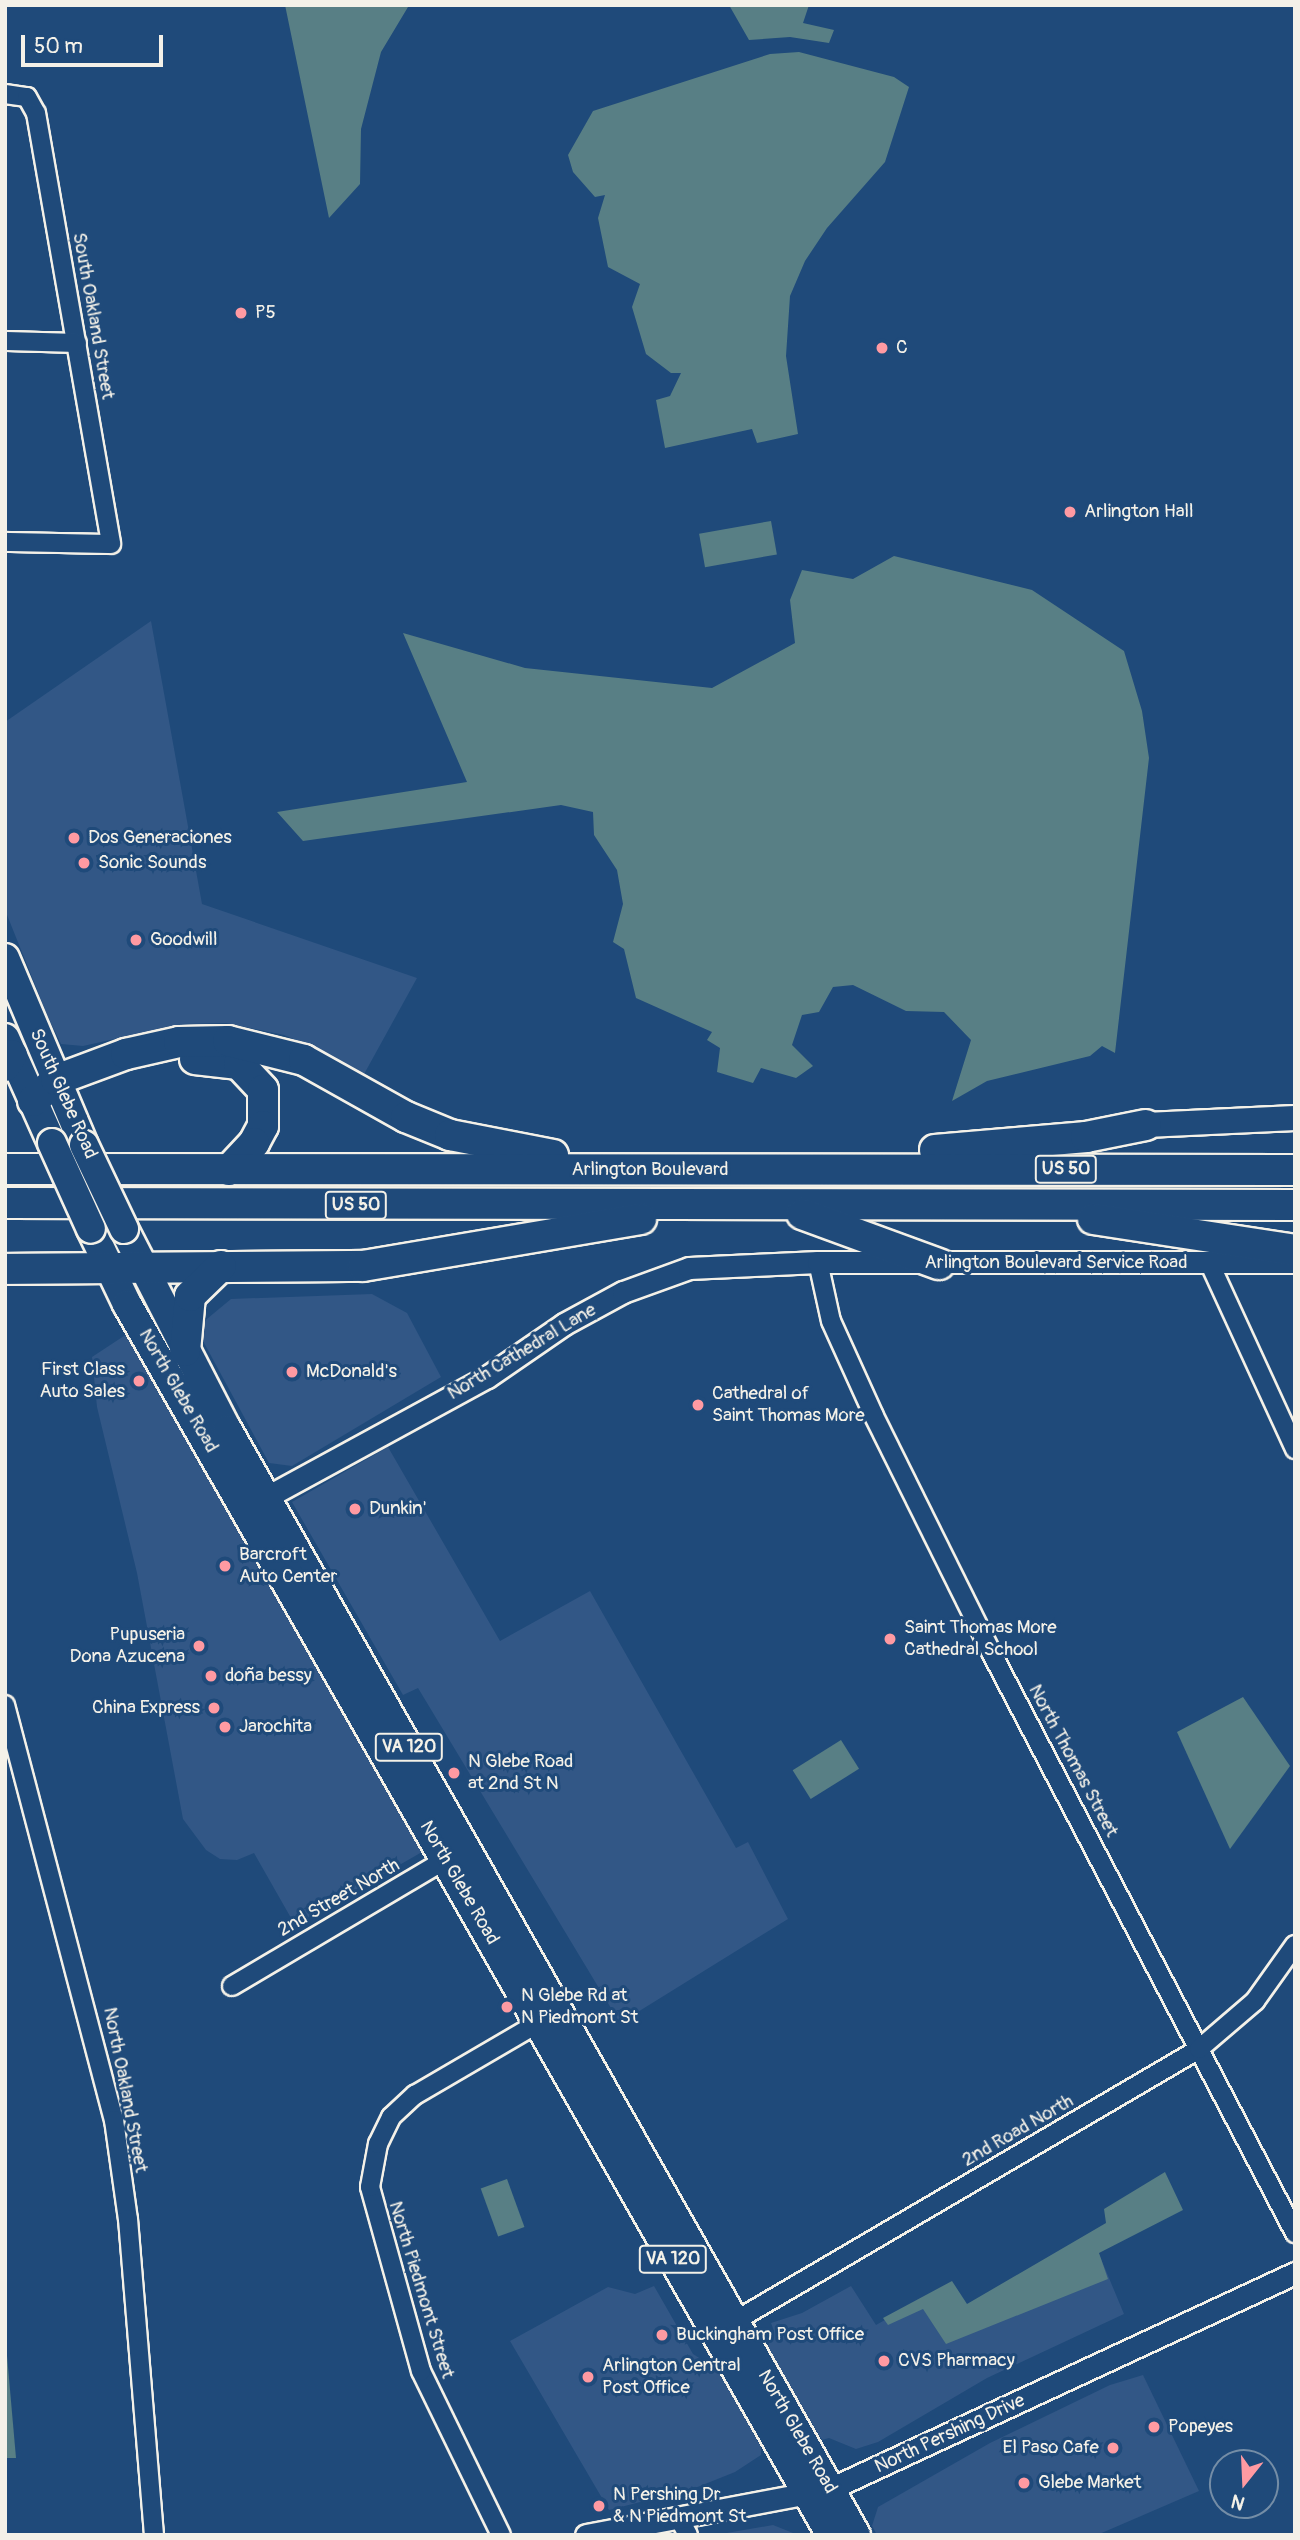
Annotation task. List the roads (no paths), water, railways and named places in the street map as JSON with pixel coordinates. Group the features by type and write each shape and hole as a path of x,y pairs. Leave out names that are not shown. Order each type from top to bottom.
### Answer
{"highway":[{"path":"33,1101 163,1045 243,1043 304,1060 406,1117 471,1142 689,1171"},
{"path":"60,1089 155,1065 209,1058 239,1064 253,1075 262,1090 265,1117 254,1143 229,1170"},
{"path":"837,1168 860,1155 1030,1144 1146,1125"},
{"name":"Arlington Boulevard","path":"5,1169 1295,1170"},
{"name":"Arlington Boulevard","path":"5,1203 782,1207 1295,1205"},
{"path":"1013,1205 1295,1250"},
{"path":"5,1269 110,1269 141,1265 383,1264 706,1206"},
{"path":"782,1207 939,1264"},
{"path":"185,1351 190,1296 221,1266"}],"main road":[{"name":"South Glebe Road","path":"5,958 84,1144 124,1229"},
{"name":"South Glebe Road","path":"8,1053 33,1101 91,1229"},
{"path":"1146,1125 1295,1118"},
{"name":"North Glebe Road","path":"91,1229 110,1269 257,1503 819,2493 856,2535"},
{"name":"North Glebe Road","path":"124,1229 257,1503"},
{"name":"North Glebe Road","path":"548,2017 735,2321 819,2493 831,2535"}],"street":[{"name":"South Oakland Street","path":"5,94 27,97 36,113 111,544 5,542"},
{"path":"5,341 77,343"},
{"name":"Arlington Boulevard Service Road","path":"818,1262 1295,1262"},
{"name":"North Cathedral Lane","path":"257,1503 487,1377 564,1324 644,1283 690,1268 727,1263 818,1262"},
{"name":"North Thomas Street","path":"818,1262 831,1321 874,1416 1295,2234"},
{"path":"1209,1262 1295,1449"},
{"name":"North Oakland Street","path":"5,1705 114,2120 128,2219 154,2535"},
{"name":"2nd Street North","path":"232,1986 457,1854"},
{"name":"2nd Road North","path":"735,2321 1199,2049 1255,2001 1295,1945"},
{"name":"North Piedmont Street","path":"500,2535 421,2371 370,2187 378,2144 391,2117 415,2095 548,2017"},
{"name":"North Pershing Drive","path":"586,2535 683,2526 819,2493 1295,2273"}],"place":[{"name":"P5","path":"241,313"},
{"name":"C","path":"882,348"},
{"name":"Arlington Hall","path":"1070,512"},
{"name":"Dos Generaciones","path":"74,838"},
{"name":"Sonic Sounds","path":"84,863"},
{"name":"Goodwill","path":"136,940"},
{"name":"McDonald's","path":"292,1372"},
{"name":"First Class Auto Sales","path":"139,1381"},
{"name":"Cathedral of Saint Thomas More","path":"698,1405"},
{"name":"Dunkin'","path":"355,1509"},
{"name":"Barcroft Auto Center","path":"225,1566"},
{"name":"Saint Thomas More Cathedral School","path":"890,1639"},
{"name":"Pupuseria Dona Azucena","path":"199,1646"},
{"name":"doña bessy","path":"211,1676"},
{"name":"China Express","path":"214,1708"},
{"name":"Jarochita","path":"225,1727"},
{"name":"N Glebe Road at 2nd St N","path":"454,1773"},
{"name":"N Glebe Rd at N Piedmont St","path":"507,2007"},
{"name":"Buckingham Post Office","path":"662,2335"},
{"name":"CVS Pharmacy","path":"884,2361"},
{"name":"Arlington Central Post Office","path":"588,2377"},
{"name":"Popeyes","path":"1154,2427"},
{"name":"El Paso Cafe","path":"1113,2448"},
{"name":"Glebe Market","path":"1024,2483"},
{"name":"N Pershing Dr & N Piedmont St","path":"599,2506"}]}
